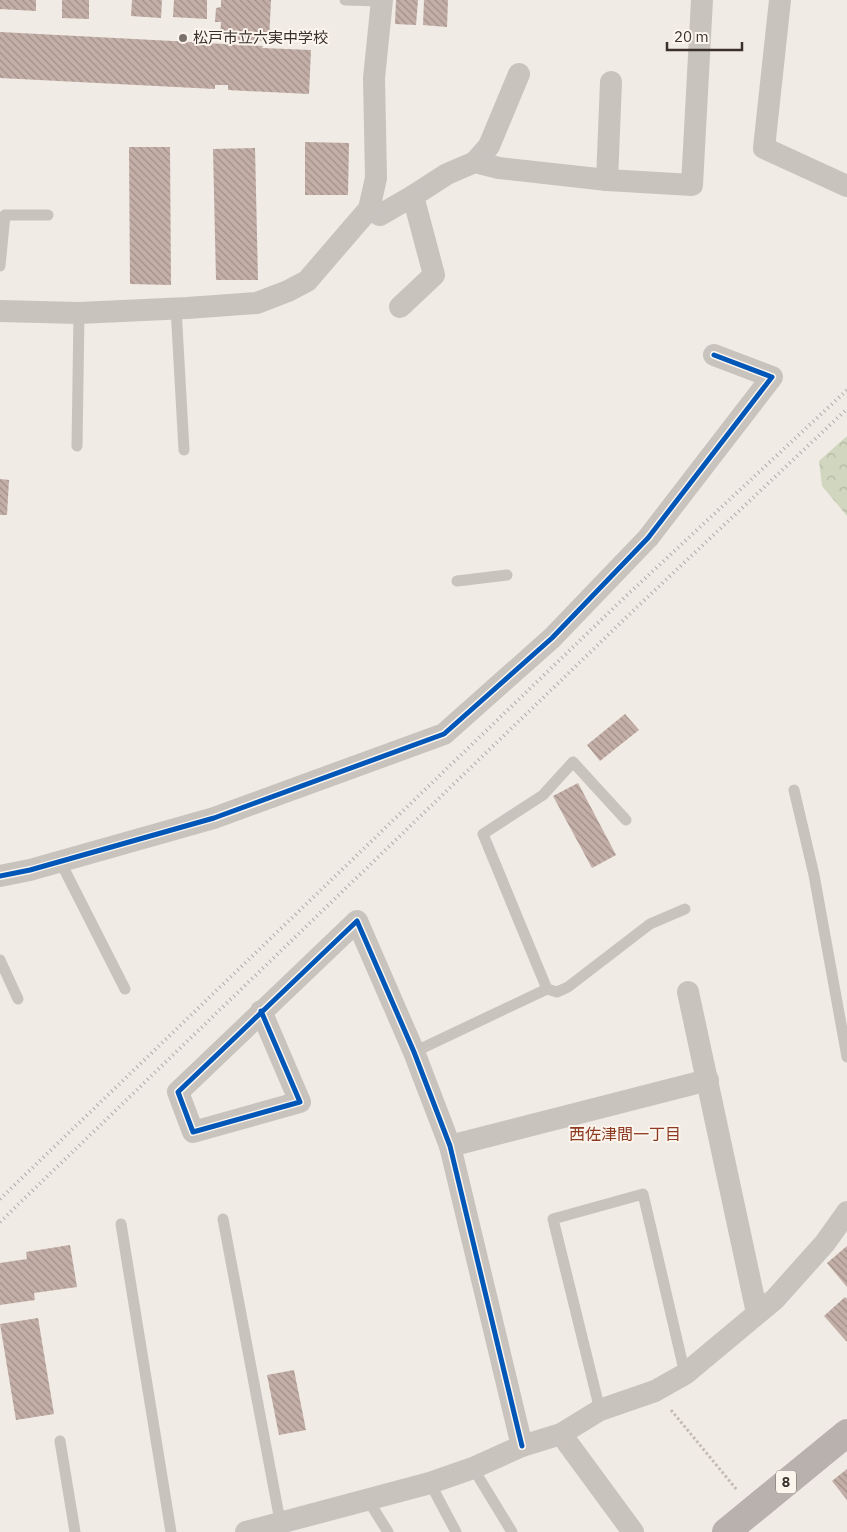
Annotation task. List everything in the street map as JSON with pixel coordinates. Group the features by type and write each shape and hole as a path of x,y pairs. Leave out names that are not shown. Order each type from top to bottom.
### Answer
{"main road":[{"name":"8","path":"726,1532 847,1433"}],"street":[{"path":"475,162 499,168 607,180 692,185 702,0"},
{"path":"780,0 764,148 847,186"},
{"path":"0,311 79,313 257,303 288,291 307,281 368,209 376,178 374,78 382,1"},
{"path":"368,209 380,215 446,174 475,162 489,146 519,74"},
{"path":"607,180 611,82"},
{"path":"400,307 434,275 413,196"},
{"path":"0,876 60,862 214,818 444,734 552,638 648,538 772,377 714,355"},
{"path":"261,1012 300,1102 193,1132 178,1092 261,1012 357,921 414,1052 450,1146 522,1446"},
{"path":"688,992 757,1313"},
{"path":"450,1146 708,1080"},
{"path":"246,1532 282,1528 368,1500 430,1483 472,1468 522,1446 561,1434 600,1410 655,1391 684,1374 775,1299 824,1243 847,1212"},
{"path":"561,1434 633,1532"}],"lane":[{"path":"346,0 382,1"},
{"path":"0,266 5,215 48,215"},
{"path":"176,308 184,450"},
{"path":"78,446 79,313"},
{"path":"457,581 507,575"},
{"path":"547,989 483,834 543,795 573,762 626,820"},
{"path":"794,790 814,875 847,1058"},
{"path":"60,862 124,989"},
{"path":"414,1052 547,989 557,992 568,988 650,924 685,909"},
{"path":"0,960 18,1000"},
{"path":"600,1410 553,1220 643,1194 684,1374"},
{"path":"223,1218 282,1528"},
{"path":"121,1224 171,1532"},
{"path":"60,1441 75,1532"},
{"path":"472,1468 512,1532"},
{"path":"430,1483 456,1532"},
{"path":"368,1500 388,1532"}],"path":[{"path":"655,1391 753,1510"}],"green space":[{"path":"847,436 847,516 822,486 819,461"}],"building":[{"path":"0,0 36,0 36,11 0,9"},
{"path":"62,0 89,0 89,19 62,18"},
{"path":"132,0 162,0 161,18 131,16"},
{"path":"174,0 207,0 207,19 173,17"},
{"path":"221,0 271,0 269,41 220,39 221,22 215,22 216,8 221,7"},
{"path":"396,0 418,0 416,25 395,24"},
{"path":"424,0 448,0 447,27 423,25"},
{"path":"0,32 192,42 193,38 206,38 206,43 311,50 309,94 228,90 228,85 215,85 215,89 0,78"},
{"path":"305,142 349,143 348,195 305,195"},
{"path":"129,147 170,147 171,285 130,284"},
{"path":"255,148 258,280 216,280 213,149"},
{"path":"0,479 9,480 7,515 0,515"},
{"path":"625,714 639,730 600,761 587,745"},
{"path":"578,783 616,855 592,868 553,796"},
{"path":"70,1245 77,1287 34,1293 35,1300 0,1305 0,1263 27,1259 26,1252"},
{"path":"847,1246 847,1287 827,1263"},
{"path":"845,1297 847,1299 847,1342 824,1316"},
{"path":"38,1318 54,1414 16,1420 0,1324"},
{"path":"294,1370 306,1430 279,1435 267,1375"},
{"path":"847,1469 847,1500 832,1481"}],"railway":[{"path":"0,1199 624,598 847,390"},
{"path":"0,1222 635,609 847,409"}],"cycle path":[{"path":"0,876 30,870 214,818 444,734 552,638 648,538 772,377 714,355"},
{"path":"261,1011 300,1102 193,1132 178,1092 357,921 414,1052 450,1146 522,1446"}],"place":[{"name":"松戸市立六実中学校","path":"183,38"}],"district":[{"name":"西佐津間一丁目","path":"625,1134"}]}
